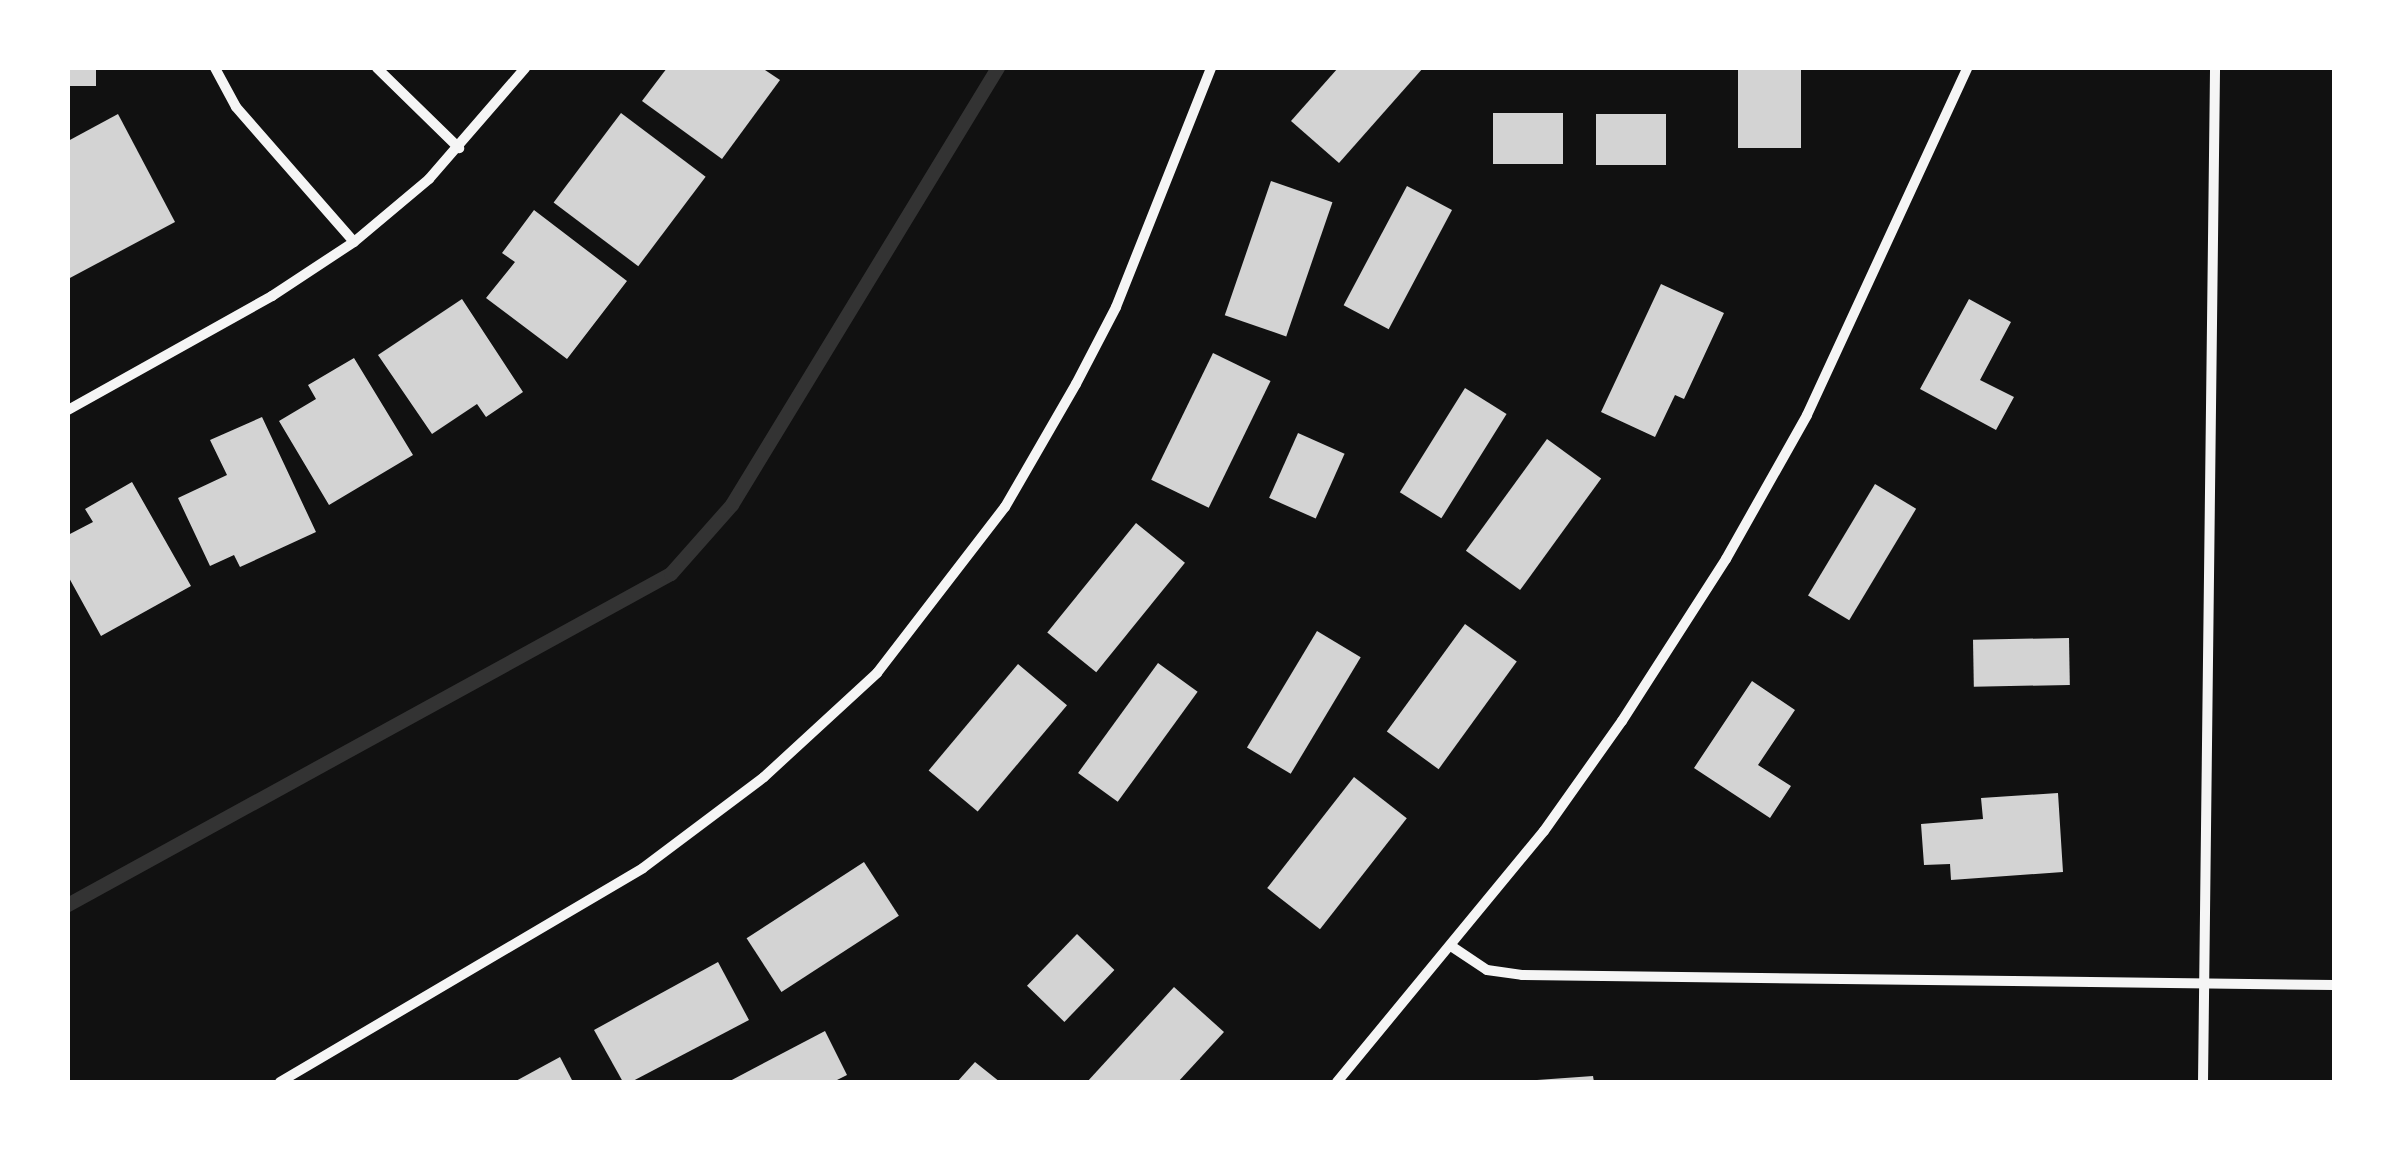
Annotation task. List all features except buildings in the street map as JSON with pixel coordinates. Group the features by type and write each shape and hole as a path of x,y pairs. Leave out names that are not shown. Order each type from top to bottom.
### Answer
{"street":[{"path":"215,68 236,107 354,242"},
{"path":"377,68 459,148"},
{"path":"68,410 272,296 354,242 459,148 525,68"},
{"path":"280,1082 642,868 764,777 877,673 1005,507 1076,384 1116,307 1211,68"},
{"path":"1337,1082 1451,946 1589,768 1726,558 1807,415 1967,68"},
{"path":"2203,1082 2214,68"},
{"path":"1451,946 1487,970 1522,975 2334,986"}],"waterway":[{"path":"68,905 671,574 732,505 998,68"}]}
